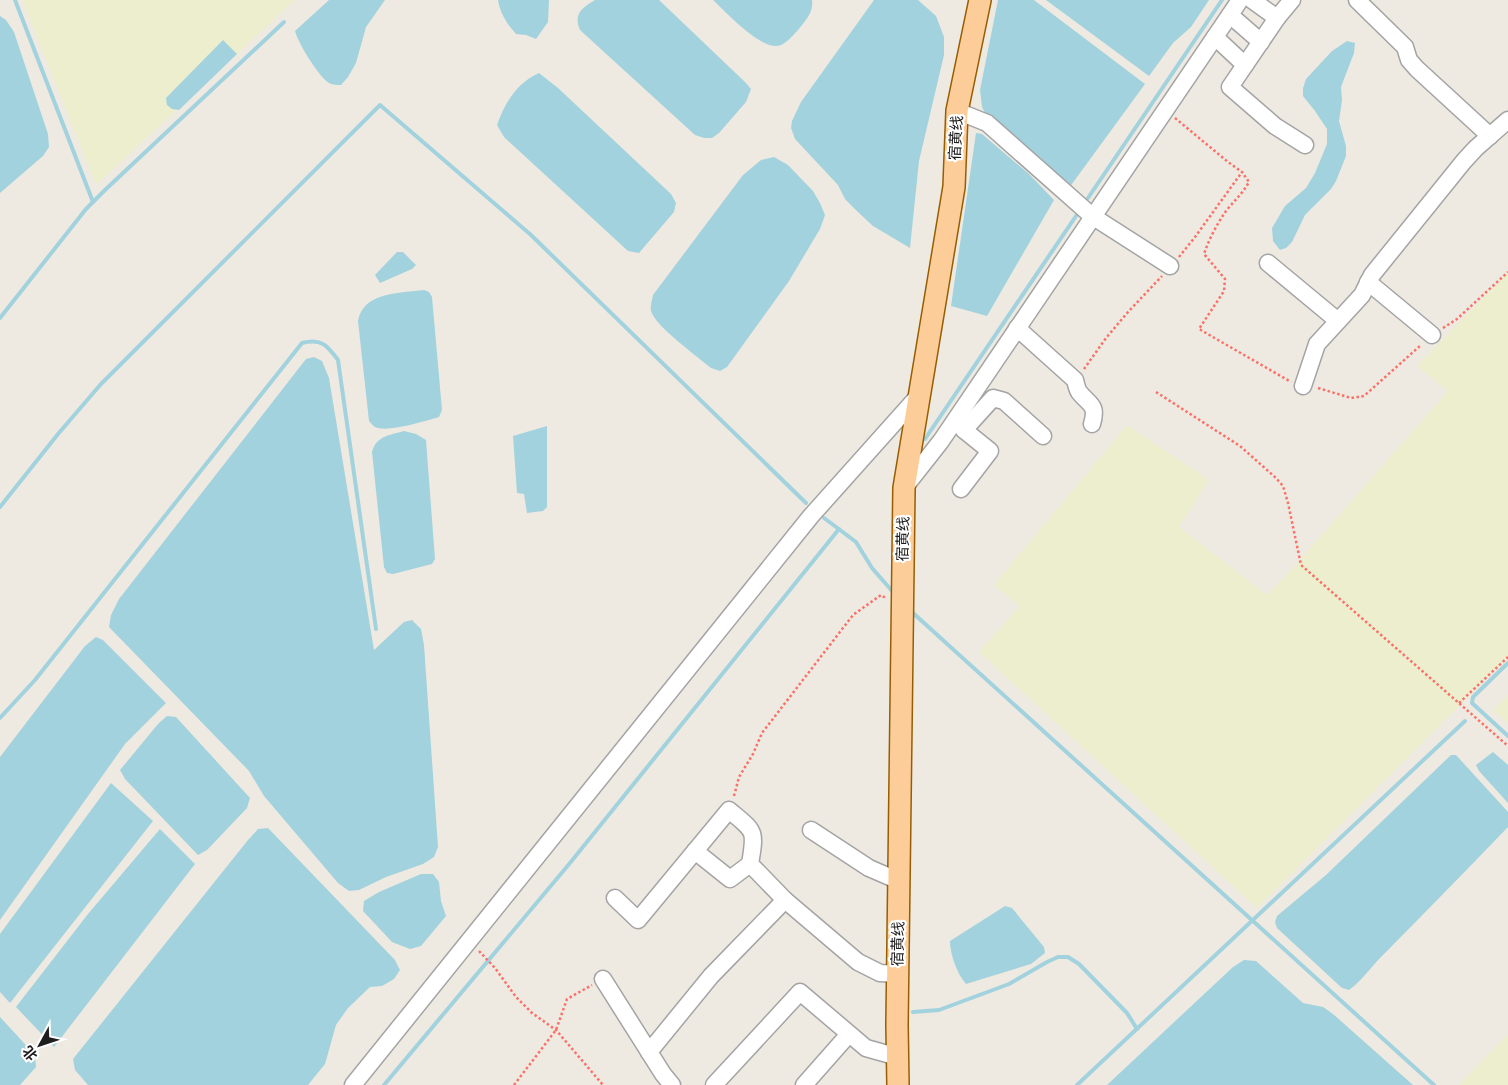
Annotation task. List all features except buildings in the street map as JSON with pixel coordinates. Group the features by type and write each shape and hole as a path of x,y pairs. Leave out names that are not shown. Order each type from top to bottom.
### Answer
{"main road":[{"name":"宿黄线","path":"898,1085 904,488 954,186 957,111 980,0"}],"street":[{"path":"960,424 1017,328 1240,0"},
{"path":"1252,0 1277,18"},
{"path":"1292,0 1277,18 1230,87 1275,126 1304,145"},
{"path":"1357,0 1405,47 1409,60 1417,70 1490,136"},
{"path":"1230,15 1261,42"},
{"path":"1215,37 1245,65"},
{"path":"957,111 987,123 1092,216 1170,266"},
{"path":"1303,386 1317,344 1362,295 1372,275 1458,169 1476,148 1508,120"},
{"path":"1268,263 1338,321"},
{"path":"1368,282 1432,335"},
{"path":"1017,328 1075,380 1078,391 1091,403 1095,413 1092,424"},
{"path":"353,1085 811,516 920,394"},
{"path":"904,488 941,441 993,398 1004,401 1043,436"},
{"path":"960,424 990,452 961,489"},
{"path":"615,898 638,920 695,851 729,810 751,828 754,842 750,864 730,879 695,851"},
{"path":"812,830 869,868 899,881"},
{"path":"750,864 785,900 858,962 880,973 898,974"},
{"path":"649,1052 711,976 785,900"},
{"path":"603,979 672,1085"},
{"path":"714,1085 800,992 866,1048 898,1057"},
{"path":"804,1085 849,1034"}],"path":[{"path":"1156,392 1240,446 1284,486 1301,565 1508,746"},
{"path":"729,810 740,777 762,734 853,615 881,595 903,609"},
{"path":"1459,703 1508,657"},
{"path":"484,956 516,998 532,1013 556,1030 603,1085"},
{"path":"514,1085 556,1030 567,999 603,979"}],"green space":[{"path":"22,0 295,0 96,185"},
{"path":"1508,272 1508,657 1257,908 979,652 1020,606 994,585 1127,425 1209,480 1179,527 1267,595 1448,391 1417,366"},
{"path":"1508,695 1508,724 1493,710"},
{"path":"1508,1034 1508,1085 1459,1085"}],"water":[{"path":"329,0 385,0 366,27 356,63 341,85 333,85 325,80 304,51 295,31"},
{"path":"498,0 549,0 548,22 536,39 516,34 504,18"},
{"path":"595,0 659,0 751,89 746,102 719,133 712,138 695,135 580,30 578,16 580,12"},
{"path":"713,0 812,0 812,8 798,30 786,42 773,46 764,43 745,30"},
{"path":"874,0 918,0 936,16 944,37 944,55 919,161 910,248 873,226 845,199 838,185 795,139 791,128 792,121 801,102"},
{"path":"998,0 1034,0 1145,84 1069,188 986,115 982,107 980,90"},
{"path":"1046,0 1209,0 1191,27 1173,43 1149,76"},
{"path":"0,16 6,20 14,32 48,134 49,147 43,156 0,193"},
{"path":"223,40 237,54 179,110 172,109 167,105 166,98"},
{"path":"1347,41 1355,43 1354,53 1341,87 1342,100 1339,121 1346,146 1346,156 1331,189 1305,215 1292,242 1286,248 1280,250 1273,241 1272,228 1285,206 1306,188 1315,173 1327,144 1327,129 1303,96 1303,88 1306,79 1332,51"},
{"path":"539,73 558,88 671,194 676,203 674,212 639,253 628,251 504,137 497,125 513,94 524,82"},
{"path":"976,133 982,134 1029,174 1054,200 987,316 951,306"},
{"path":"774,157 788,165 813,191 825,215 820,229 789,281 727,367 720,371 711,368 660,325 651,311 653,295 743,175 761,160"},
{"path":"397,252 403,252 416,265 412,269 380,283 375,275"},
{"path":"424,290 429,292 432,297 442,410 439,417 416,424 388,429 375,427 369,421 358,321 361,311 367,304 384,296"},
{"path":"314,357 322,361 329,378 374,650 404,622 412,620 421,629 424,645 438,847 434,857 423,864 386,877 359,890 349,891 338,883 264,796 249,771 109,627 111,615 119,599 306,359"},
{"path":"547,426 547,507 543,511 527,513 524,494 517,493 513,436"},
{"path":"404,431 416,434 426,440 435,559 432,564 393,574 387,573 384,567 372,452 380,439"},
{"path":"96,637 103,640 166,703 125,744 0,920 0,757 85,646"},
{"path":"167,716 176,717 250,798 247,808 207,850 198,855 125,779 120,770 158,724"},
{"path":"1493,752 1508,765 1508,803 1479,771 1476,765"},
{"path":"1451,755 1456,755 1508,812 1508,827 1359,982 1349,990 1342,988 1277,928 1275,922 1277,916 1326,875"},
{"path":"111,783 153,821 10,1003 0,992 0,934"},
{"path":"268,828 395,960 400,970 394,979 382,986 370,987 348,1008 336,1025 325,1064 308,1085 88,1085 75,1070 73,1059 248,840 258,829"},
{"path":"160,829 195,864 54,1047 16,1007 88,914"},
{"path":"421,874 433,874 439,882 441,901 446,916 421,946 410,949 392,942 363,911 364,901 379,892"},
{"path":"1005,906 1012,908 1044,947 1045,953 1031,964 966,984 955,964 950,941"},
{"path":"1244,960 1256,961 1303,1003 1323,1007 1333,1014 1413,1085 1107,1085 1233,967"},
{"path":"0,1017 35,1055 36,1067 20,1085 0,1085"}],"waterway":[{"path":"15,0 93,202"},
{"path":"1088,198 1222,0"},
{"path":"0,318 86,209 284,22"},
{"path":"0,507 58,434 101,384 380,105 531,235 806,503"},
{"path":"925,439 1076,216"},
{"path":"0,718 35,680 302,343 319,342 327,347 338,360 376,629"},
{"path":"824,518 856,542 872,568 892,591"},
{"path":"384,1085 570,863 839,529"},
{"path":"913,613 1434,1085"},
{"path":"1508,663 1473,697 1472,703 1508,736"},
{"path":"1077,1085 1465,721"},
{"path":"913,1012 939,1010 1009,984 1058,957 1068,957 1079,964 1127,1013 1137,1029"}]}
